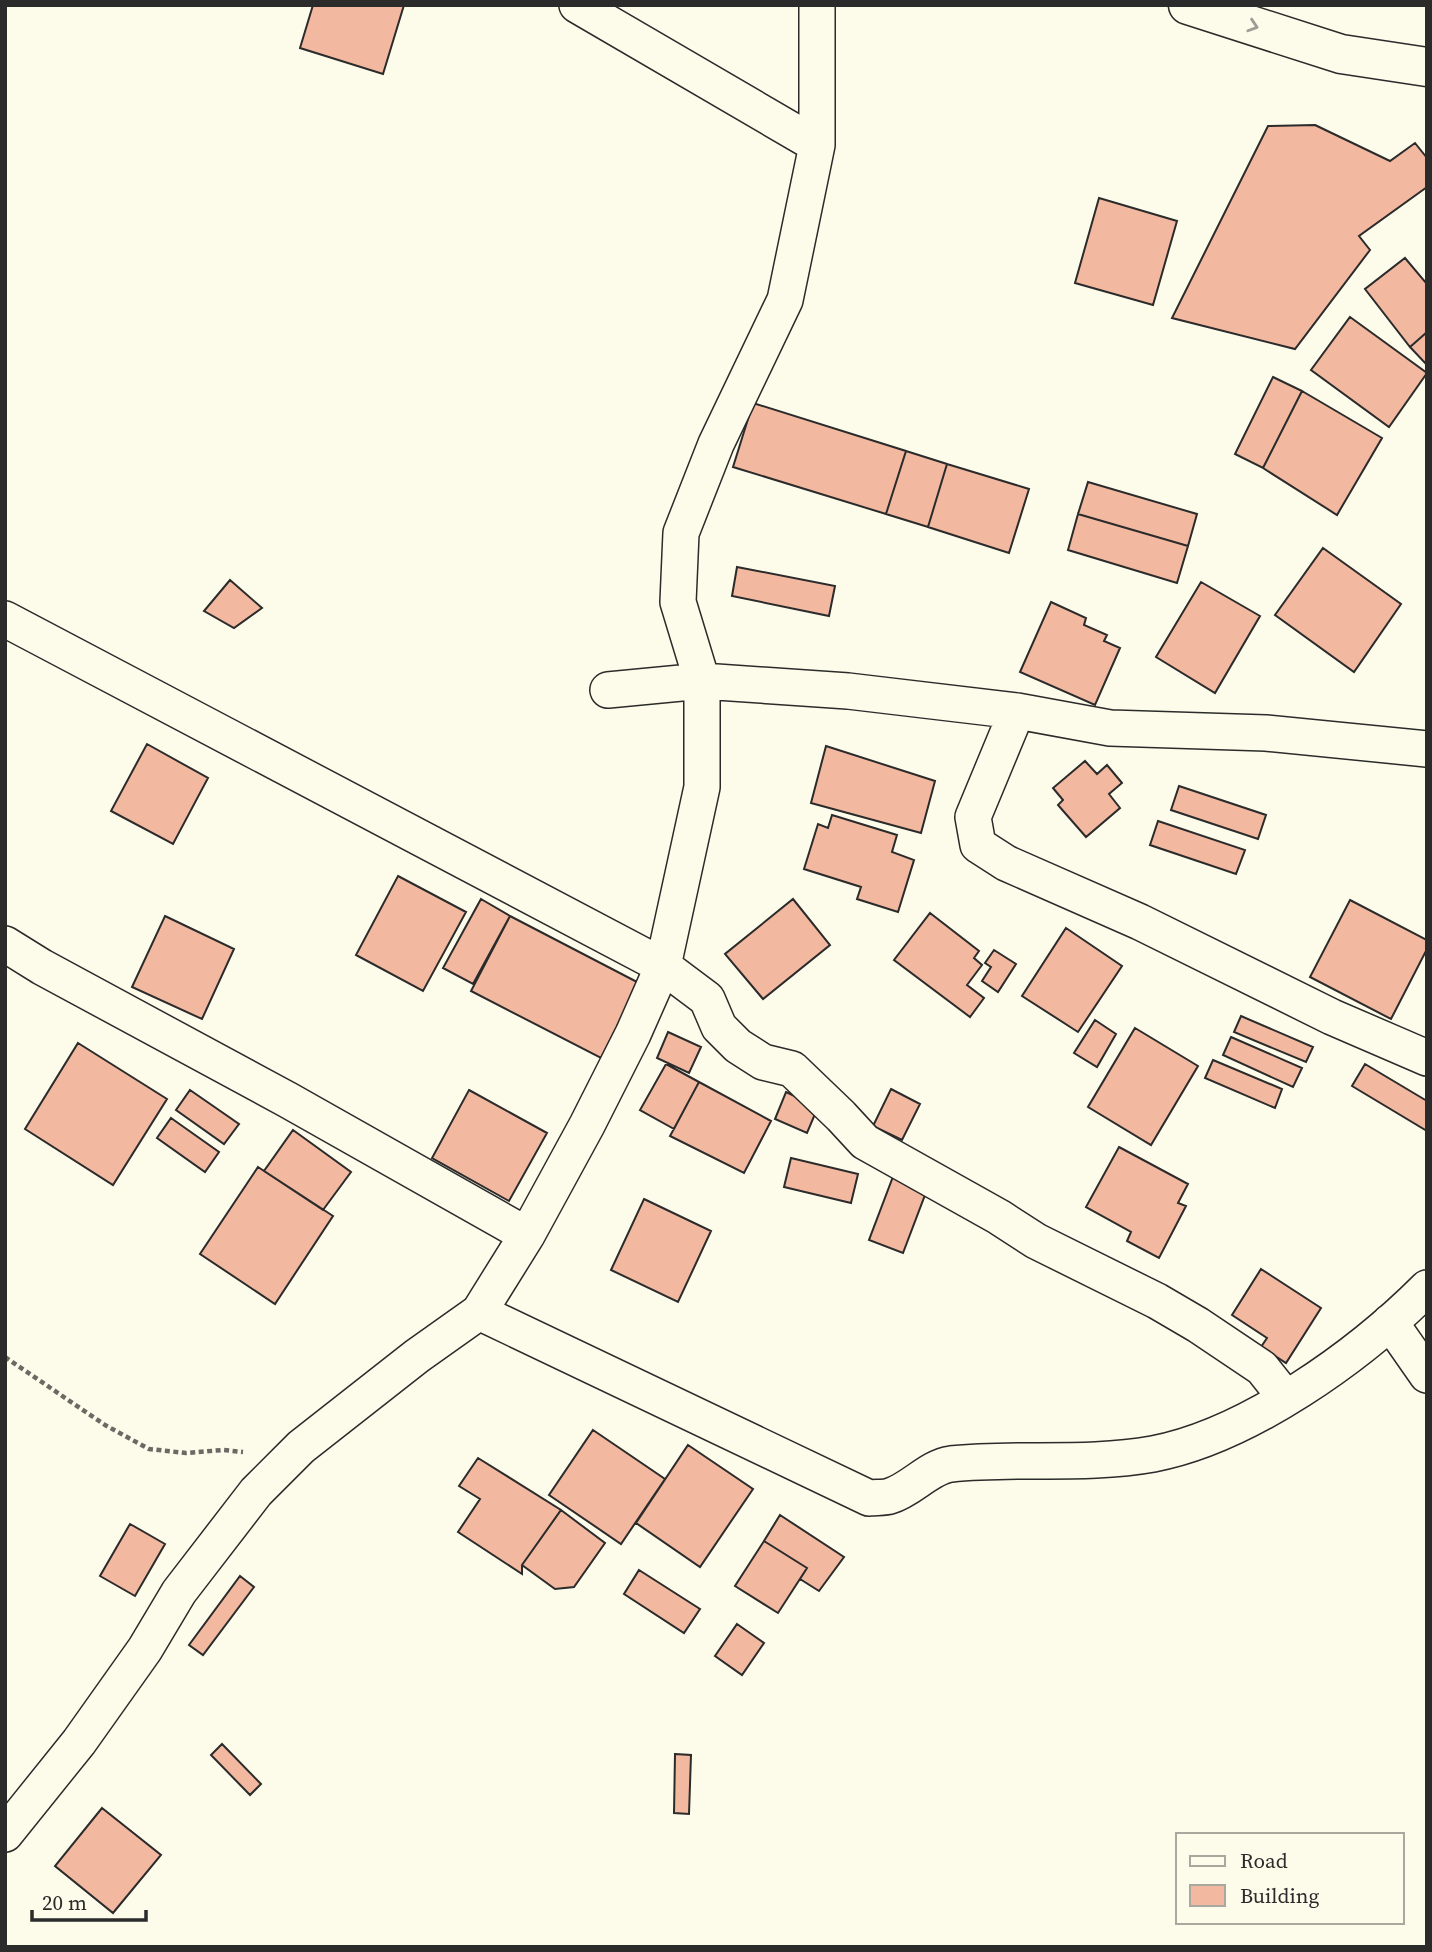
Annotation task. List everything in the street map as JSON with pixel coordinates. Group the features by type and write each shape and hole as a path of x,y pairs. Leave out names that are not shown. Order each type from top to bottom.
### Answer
{"highway":[{"path":"1188,5 1341,54 1427,67"}],"street":[{"path":"577,5 817,145"},
{"path":"5,1835 102,1711 179,1592 234,1519 279,1467 417,1356 479,1312 527,1235 633,1034 663,965 702,787 702,681 678,602 681,533 716,444 785,300 817,145 817,5"},
{"path":"5,619 663,965 708,999 719,1027 738,1046 763,1062 792,1069 865,1142 999,1217 1036,1241 1157,1301 1198,1325 1262,1368 1285,1397"},
{"path":"608,690 702,681 848,691 1017,711 1110,728 1266,733 1427,748"},
{"path":"1017,711 973,817 978,845 1006,863 1140,922 1332,1017 1427,1058"},
{"path":"5,944 41,967 288,1100 527,1235"},
{"path":"479,1312 869,1498 891,1496 946,1465 996,1461 1062,1462 1153,1454 1219,1434 1259,1415 1344,1359 1427,1288"},
{"path":"1390,1322 1427,1375"}],"path":[{"path":"5,1357 105,1425 149,1449 186,1453 223,1450 250,1453 279,1467"}],"building":[{"path":"313,5 404,5 383,74 300,48"},
{"path":"1315,125 1390,161 1415,143 1427,158 1427,187 1359,236 1370,250 1295,349 1172,318 1268,126"},
{"path":"1099,198 1177,221 1153,305 1075,283"},
{"path":"1405,258 1427,284 1427,332 1410,347 1365,289"},
{"path":"1350,317 1427,373 1389,427 1311,370"},
{"path":"1427,332 1427,365 1410,347"},
{"path":"1273,377 1302,391 1263,468 1235,454"},
{"path":"1302,391 1382,438 1337,515 1263,468"},
{"path":"753,403 906,451 886,514 733,467"},
{"path":"906,451 947,464 928,527 886,514"},
{"path":"947,464 1029,489 1009,553 928,527"},
{"path":"1088,482 1197,514 1188,546 1078,514"},
{"path":"1078,514 1188,546 1177,583 1068,550"},
{"path":"1323,548 1401,604 1354,672 1275,615"},
{"path":"737,567 835,586 829,616 732,596"},
{"path":"230,580 262,608 234,628 204,611"},
{"path":"1201,582 1260,616 1215,693 1156,657"},
{"path":"1051,602 1086,618 1084,625 1107,635 1104,641 1120,648 1095,705 1020,672"},
{"path":"147,744 208,778 173,844 111,811"},
{"path":"826,746 935,781 921,833 811,803"},
{"path":"1085,761 1097,774 1107,765 1122,783 1109,794 1120,808 1086,837 1058,805 1063,800 1053,788"},
{"path":"1179,786 1266,815 1258,839 1171,810"},
{"path":"832,815 897,835 892,852 914,860 898,912 857,899 861,887 804,869 818,824 828,828"},
{"path":"1158,821 1245,850 1236,874 1150,845"},
{"path":"398,876 466,912 423,991 356,955"},
{"path":"481,899 510,916 473,984 443,968"},
{"path":"793,899 830,945 763,999 725,954"},
{"path":"1350,900 1427,940 1427,949 1391,1019 1310,977"},
{"path":"930,913 979,951 974,958 982,965 967,985 984,998 970,1017 894,960"},
{"path":"165,916 234,949 202,1019 132,987"},
{"path":"510,916 639,983 601,1058 471,991"},
{"path":"1066,928 1122,966 1078,1032 1022,996"},
{"path":"994,950 1016,964 998,992 982,981 991,967 985,963"},
{"path":"1241,1016 1313,1047 1306,1062 1234,1032"},
{"path":"1095,1020 1116,1034 1097,1067 1074,1053"},
{"path":"1135,1028 1198,1066 1151,1145 1088,1107"},
{"path":"668,1032 701,1047 689,1073 657,1058"},
{"path":"1231,1037 1302,1068 1293,1087 1223,1055"},
{"path":"78,1043 167,1099 113,1185 25,1129"},
{"path":"1213,1060 1282,1089 1275,1108 1205,1078"},
{"path":"666,1064 699,1082 674,1129 640,1110"},
{"path":"1365,1064 1427,1101 1427,1131 1352,1086"},
{"path":"699,1082 771,1121 744,1173 670,1136"},
{"path":"891,1089 920,1104 902,1140 873,1126"},
{"path":"190,1090 239,1124 224,1144 176,1110"},
{"path":"469,1090 547,1133 509,1201 432,1158"},
{"path":"786,1092 818,1107 807,1133 775,1119"},
{"path":"171,1118 219,1152 205,1172 157,1138"},
{"path":"293,1130 351,1172 323,1210 264,1171"},
{"path":"1119,1147 1188,1184 1178,1203 1186,1206 1159,1258 1127,1241 1131,1232 1086,1207"},
{"path":"791,1158 858,1174 851,1203 784,1187"},
{"path":"258,1167 333,1216 275,1304 200,1254"},
{"path":"894,1174 928,1187 903,1253 869,1240"},
{"path":"644,1199 711,1231 678,1302 611,1270"},
{"path":"1261,1269 1321,1308 1286,1363 1261,1347 1267,1338 1232,1315"},
{"path":"593,1430 665,1479 621,1544 549,1495"},
{"path":"688,1445 753,1489 700,1567 636,1523"},
{"path":"478,1458 561,1510 522,1565 522,1574 458,1532 480,1499 459,1486"},
{"path":"561,1510 605,1543 574,1587 555,1589 522,1565"},
{"path":"780,1515 844,1557 819,1591 800,1579 807,1568 764,1541"},
{"path":"130,1524 165,1544 135,1596 100,1576"},
{"path":"764,1541 807,1568 778,1613 735,1586"},
{"path":"639,1570 700,1609 684,1633 624,1594"},
{"path":"240,1576 254,1587 203,1655 189,1645"},
{"path":"737,1624 764,1643 742,1675 715,1656"},
{"path":"222,1744 261,1784 250,1795 211,1755"},
{"path":"675,1754 691,1755 689,1814 674,1813"},
{"path":"102,1808 161,1855 113,1913 55,1866"}]}
